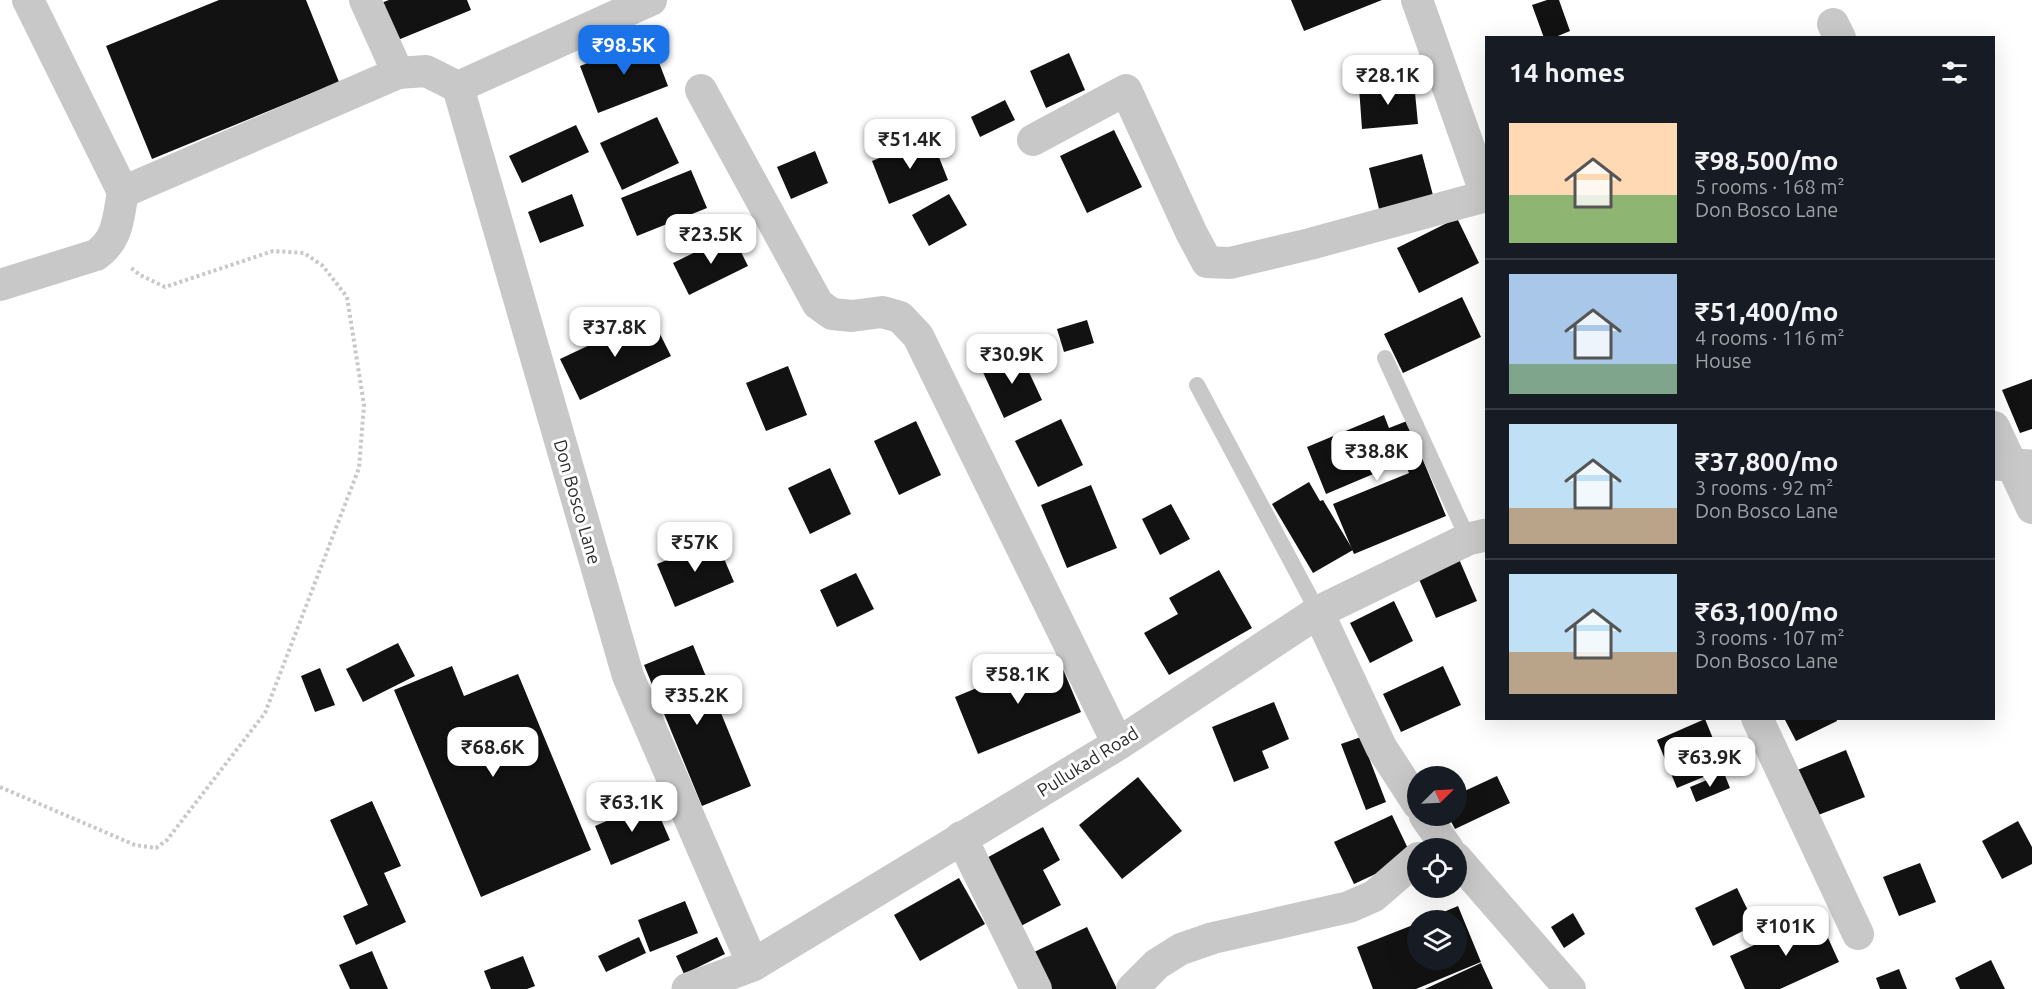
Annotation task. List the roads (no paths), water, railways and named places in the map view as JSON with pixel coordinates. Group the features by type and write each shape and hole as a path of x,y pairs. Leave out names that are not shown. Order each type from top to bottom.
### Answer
{"street":[{"path":"0,285 96,255 107,247 116,231 123,192 28,0"},
{"path":"366,0 398,74"},
{"path":"123,192 398,74 426,71 458,87 651,0"},
{"path":"1033,140 1126,90 1207,262 1230,263 1241,260 1484,182 1417,0"},
{"name":"Don Bosco Lane","path":"458,87 628,676 753,965"},
{"path":"701,90 818,304 832,314 852,316 882,312 900,317 918,336 1118,744"},
{"path":"1995,429 2032,508"},
{"name":"Pullukad Road","path":"688,989 753,965 1118,744 1318,612 1478,537"},
{"path":"1318,612 1381,747 1407,787"},
{"path":"1758,720 1858,934"},
{"path":"961,837 1036,989"},
{"path":"1132,989 1157,964 1181,949 1213,938 1349,907 1374,896 1407,869"},
{"path":"1467,878 1570,989"}],"lane":[{"path":"1386,358 1478,537"},
{"path":"1197,385 1318,612"}]}
